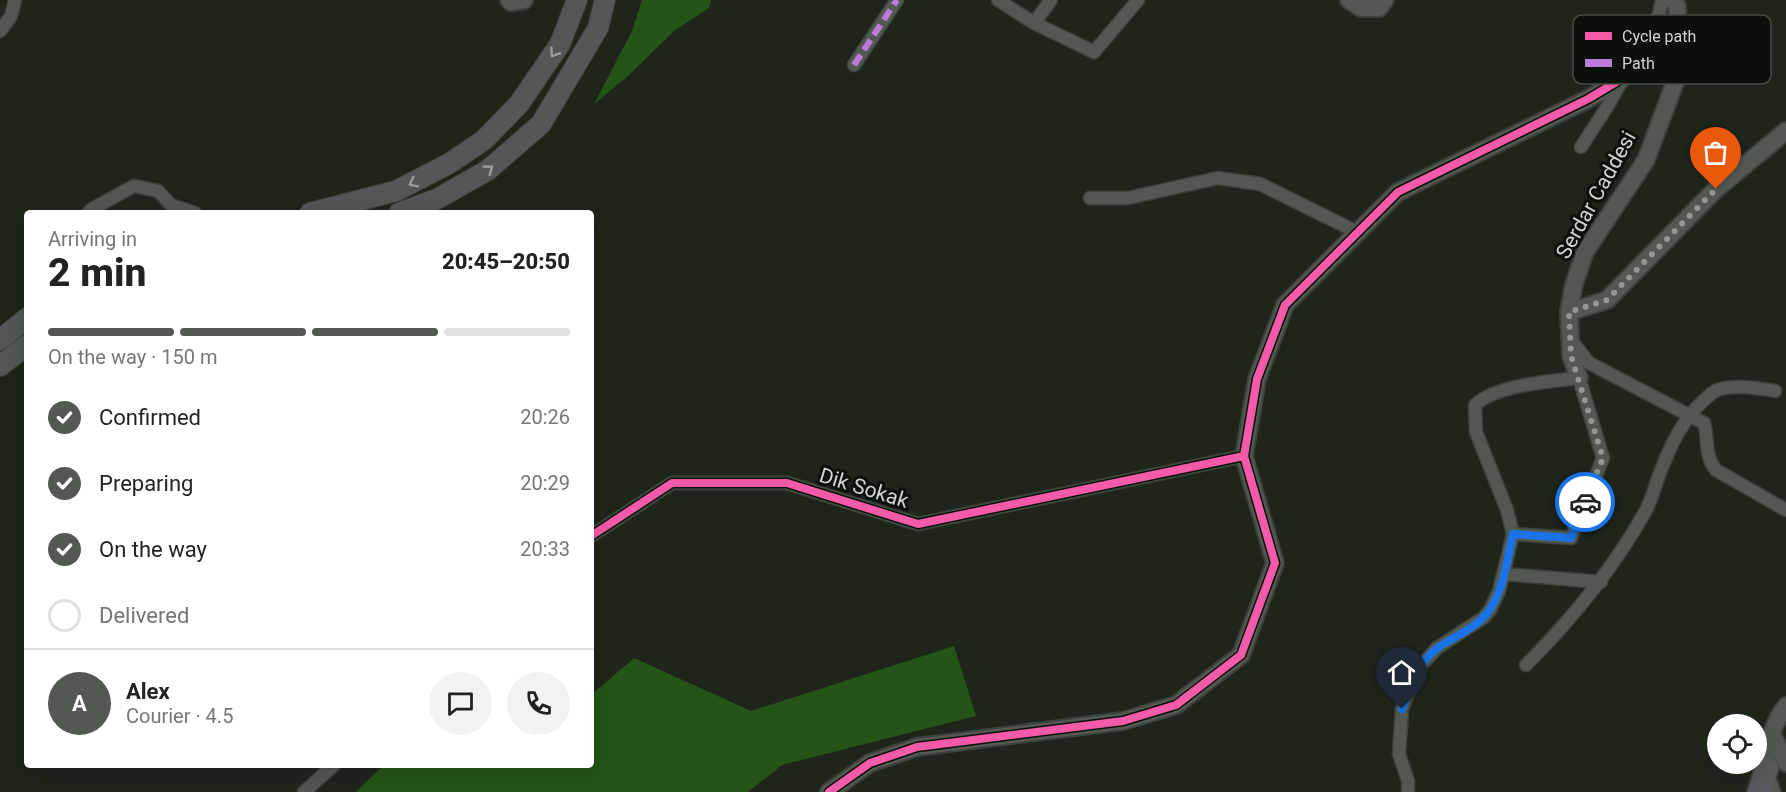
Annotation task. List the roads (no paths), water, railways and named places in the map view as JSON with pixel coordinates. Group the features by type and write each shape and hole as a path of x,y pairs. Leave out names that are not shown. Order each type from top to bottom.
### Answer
{"highway":[{"path":"1759,792 1777,765"}],"main road":[{"path":"322,210 396,191 450,164 484,140 519,104 560,44 577,0"},
{"path":"426,207 488,170 541,124 598,28 605,0"},
{"path":"0,340 24,320"},
{"path":"0,366 24,347"}],"street":[{"path":"0,31 11,16 15,0"},
{"path":"509,0 524,0"},
{"path":"854,65 897,0"},
{"path":"998,0 1034,23 1094,52 1137,0"},
{"path":"1034,23 1051,0"},
{"path":"1349,0 1360,8 1379,8 1385,0"},
{"path":"1658,15 1662,0"},
{"name":"Serdar Caddesi","path":"1673,0 1677,6 1677,15"},
{"path":"829,792 870,763 917,747 1123,721 1176,705 1241,656 1275,563 1244,456 1257,379 1285,304 1398,192 1587,99 1613,84"},
{"path":"1581,147 1619,84"},
{"name":"Serdar Caddesi","path":"1579,378 1571,356 1569,312 1574,284 1586,252 1646,160 1674,84"},
{"path":"1569,312 1607,300 1716,189 1786,131"},
{"path":"1090,198 1128,198 1218,178 1260,184 1358,232"},
{"path":"91,210 134,186 158,191 172,209"},
{"path":"1571,340 1589,363 1704,423 1708,436 1707,452 1716,470 1786,510"},
{"path":"1408,792 1408,782 1399,754 1402,709 1417,670 1437,648 1483,618 1494,600 1504,574 1513,534 1507,510 1476,432 1475,405 1483,397 1533,383 1579,378 1603,458 1571,538 1513,534"},
{"path":"1526,665 1560,631 1601,582 1647,509 1669,449 1688,416 1715,391 1755,387 1775,391"},
{"name":"Dik Sokak","path":"594,534 672,483 787,483 918,524 1244,456"},
{"path":"1504,574 1601,582"},
{"path":"1772,792 1767,780 1777,765 1771,734 1786,706"},
{"path":"304,792 331,768"}]}
